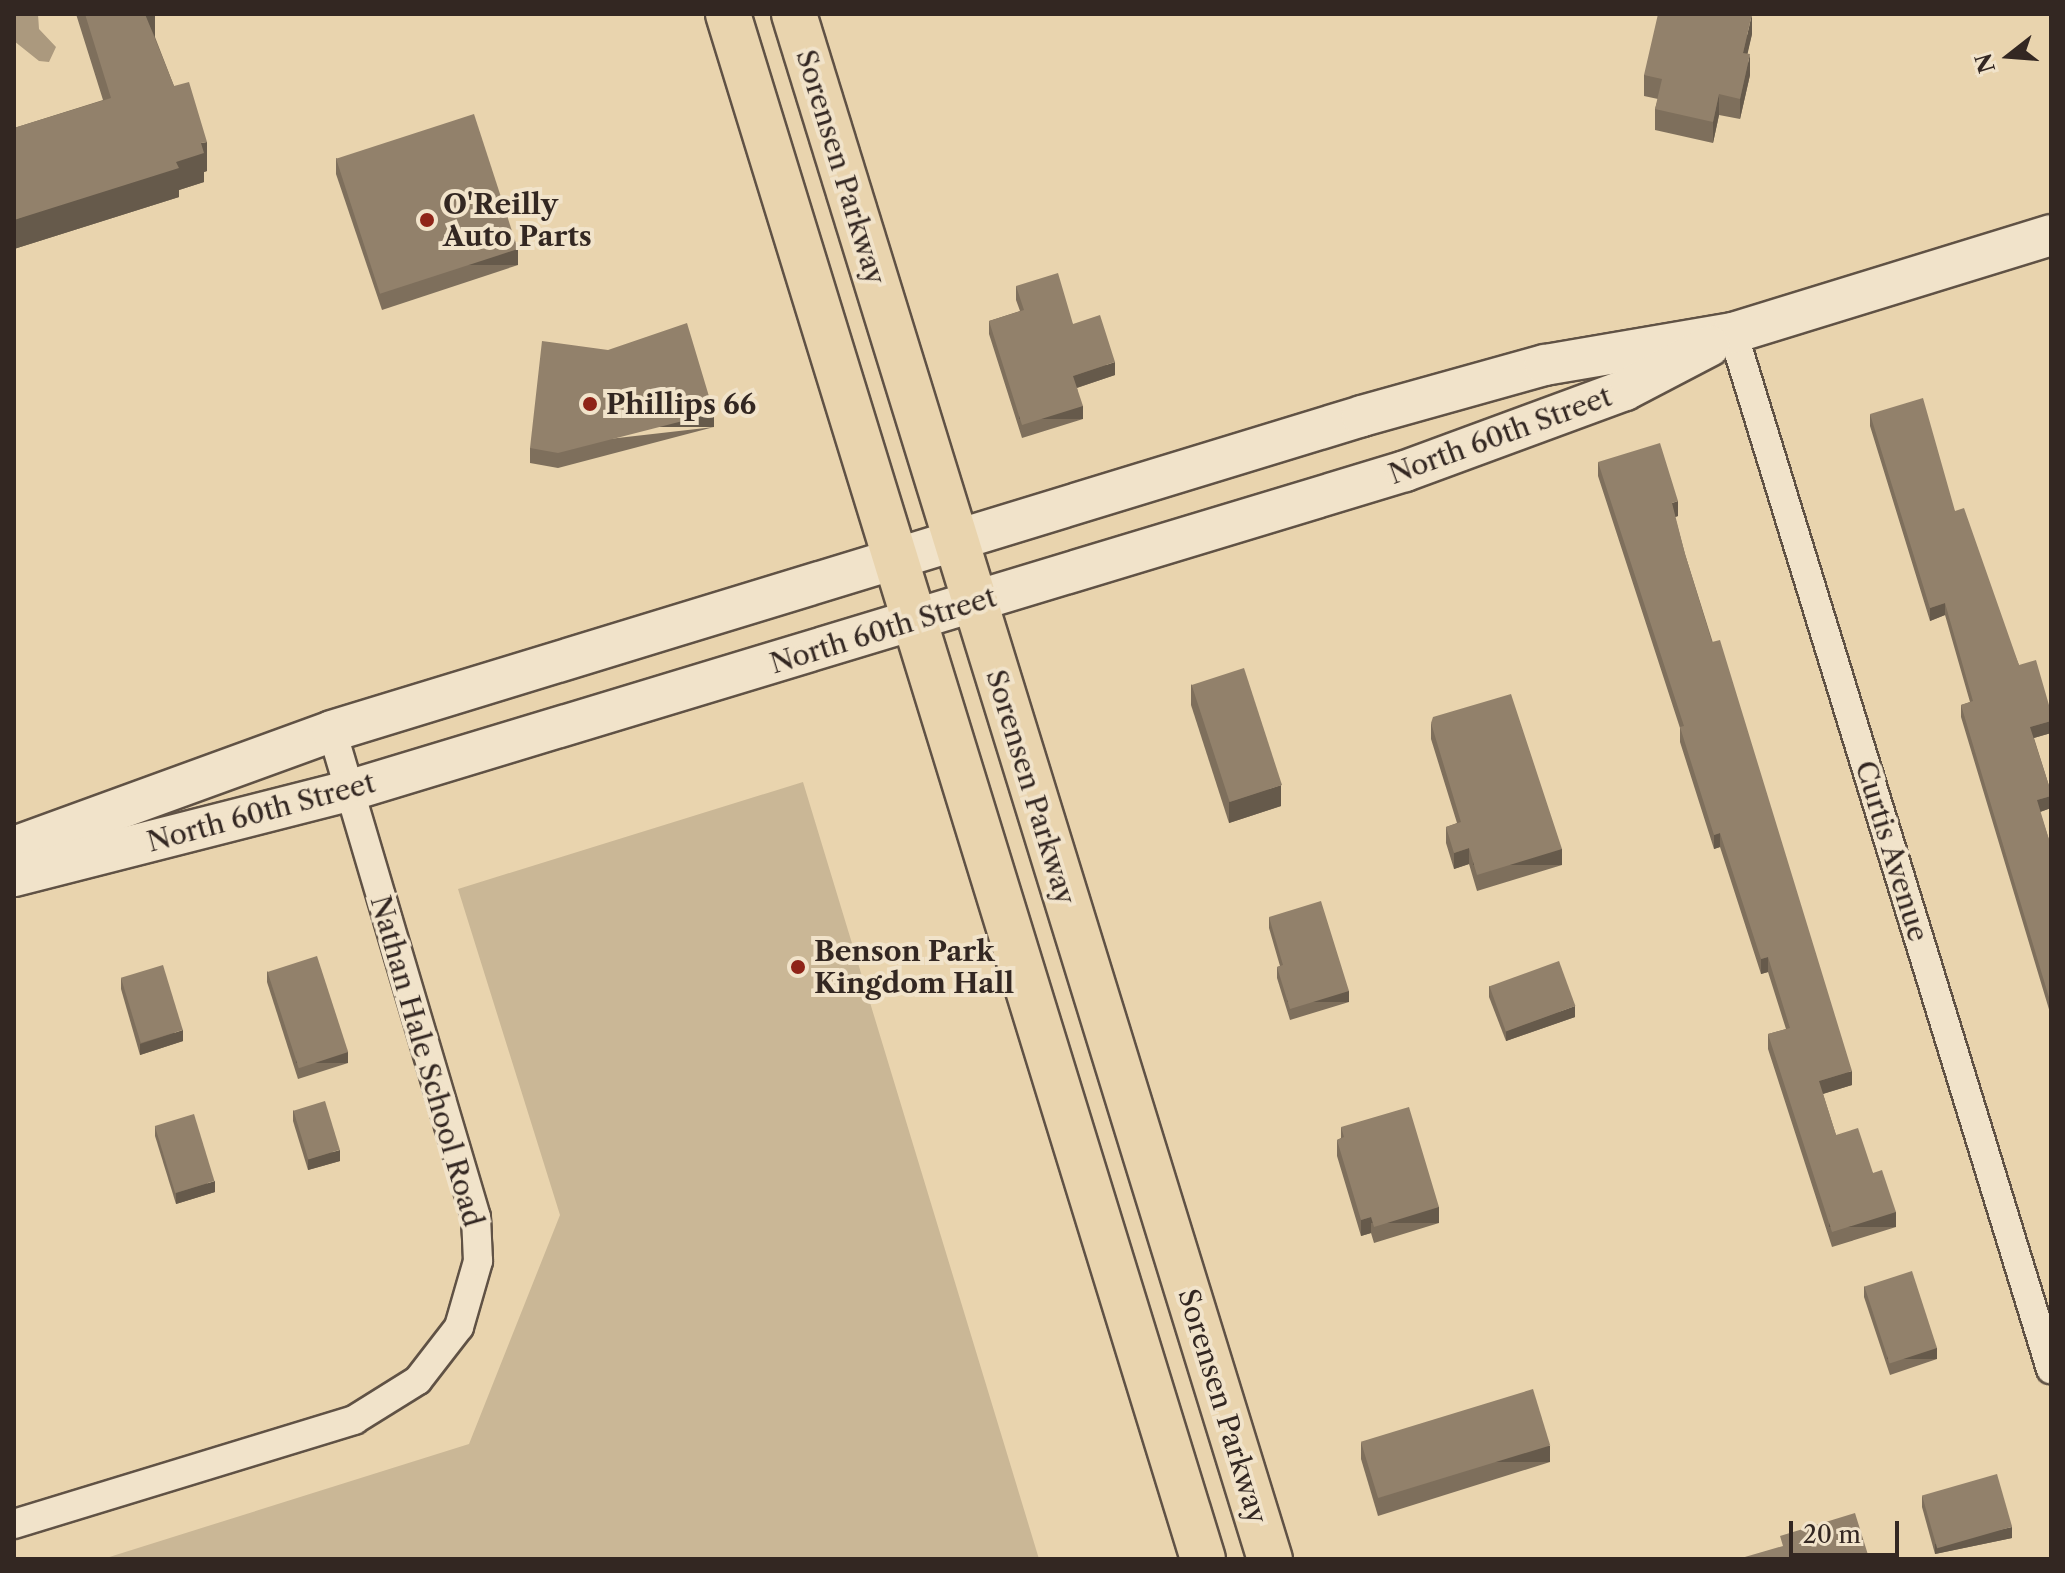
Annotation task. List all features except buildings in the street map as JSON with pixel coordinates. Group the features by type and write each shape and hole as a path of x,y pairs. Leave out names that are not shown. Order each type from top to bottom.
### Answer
{"main road":[{"path":"728,14 1203,1559"},
{"name":"Sorensen Parkway","path":"794,14 1270,1559"},
{"name":"North 60th Street","path":"14,847 332,731 896,557 1545,365 1733,333 2051,235"},
{"name":"North 60th Street","path":"14,876 348,791 975,603 1538,425 1625,390 1733,333"}],"street":[{"name":"Curtis Avenue","path":"1733,333 2051,1369"},
{"name":"Nathan Hale School Road","path":"14,1524 365,1415 418,1380 459,1327 478,1261 476,1217 332,731"}],"shaded area":[{"path":"14,14 38,14 39,29 56,47 49,62 39,61 14,41"},
{"path":"803,782 1039,1559 103,1559 469,1444 560,1215 458,889"}],"place":[{"name":"O'Reilly Auto Parts","path":"427,220"},
{"name":"Phillips 66","path":"590,404"},
{"name":"Benson Park Kingdom Hall","path":"798,967"}]}
